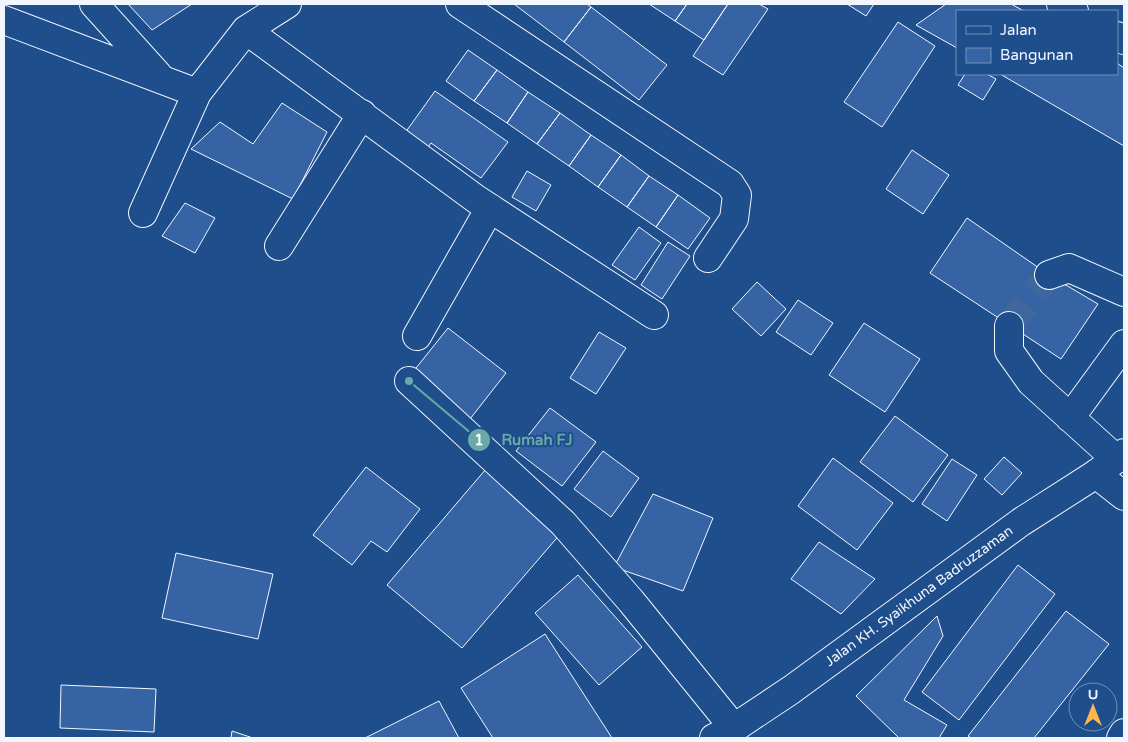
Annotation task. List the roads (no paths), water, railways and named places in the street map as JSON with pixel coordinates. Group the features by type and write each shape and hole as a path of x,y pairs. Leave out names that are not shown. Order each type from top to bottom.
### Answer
{"street":[{"path":"94,4 161,78"},
{"path":"143,213 197,93 246,30 287,4"},
{"path":"460,4 730,184 737,195 734,219 708,258"},
{"path":"1061,4 1072,10"},
{"path":"4,20 197,93"},
{"path":"246,30 490,208 654,315"},
{"path":"279,246 362,114"},
{"path":"418,336 490,208"},
{"path":"1049,275 1069,268 1124,292"},
{"path":"1009,326 1009,351 1031,382 1070,418 1112,462 1124,496"},
{"path":"1070,418 1124,344"},
{"path":"409,381 563,523 631,601 724,733"},
{"name":"Jalan KH. Syaikhuna Badruzzaman","path":"724,733 791,690 1021,522 1112,462"},
{"path":"1120,738 1124,733"}],"tunnel":[{"path":"1009,326 1049,275"}],"place":[{"name":"Rumah FJ","path":"409,381"}]}
